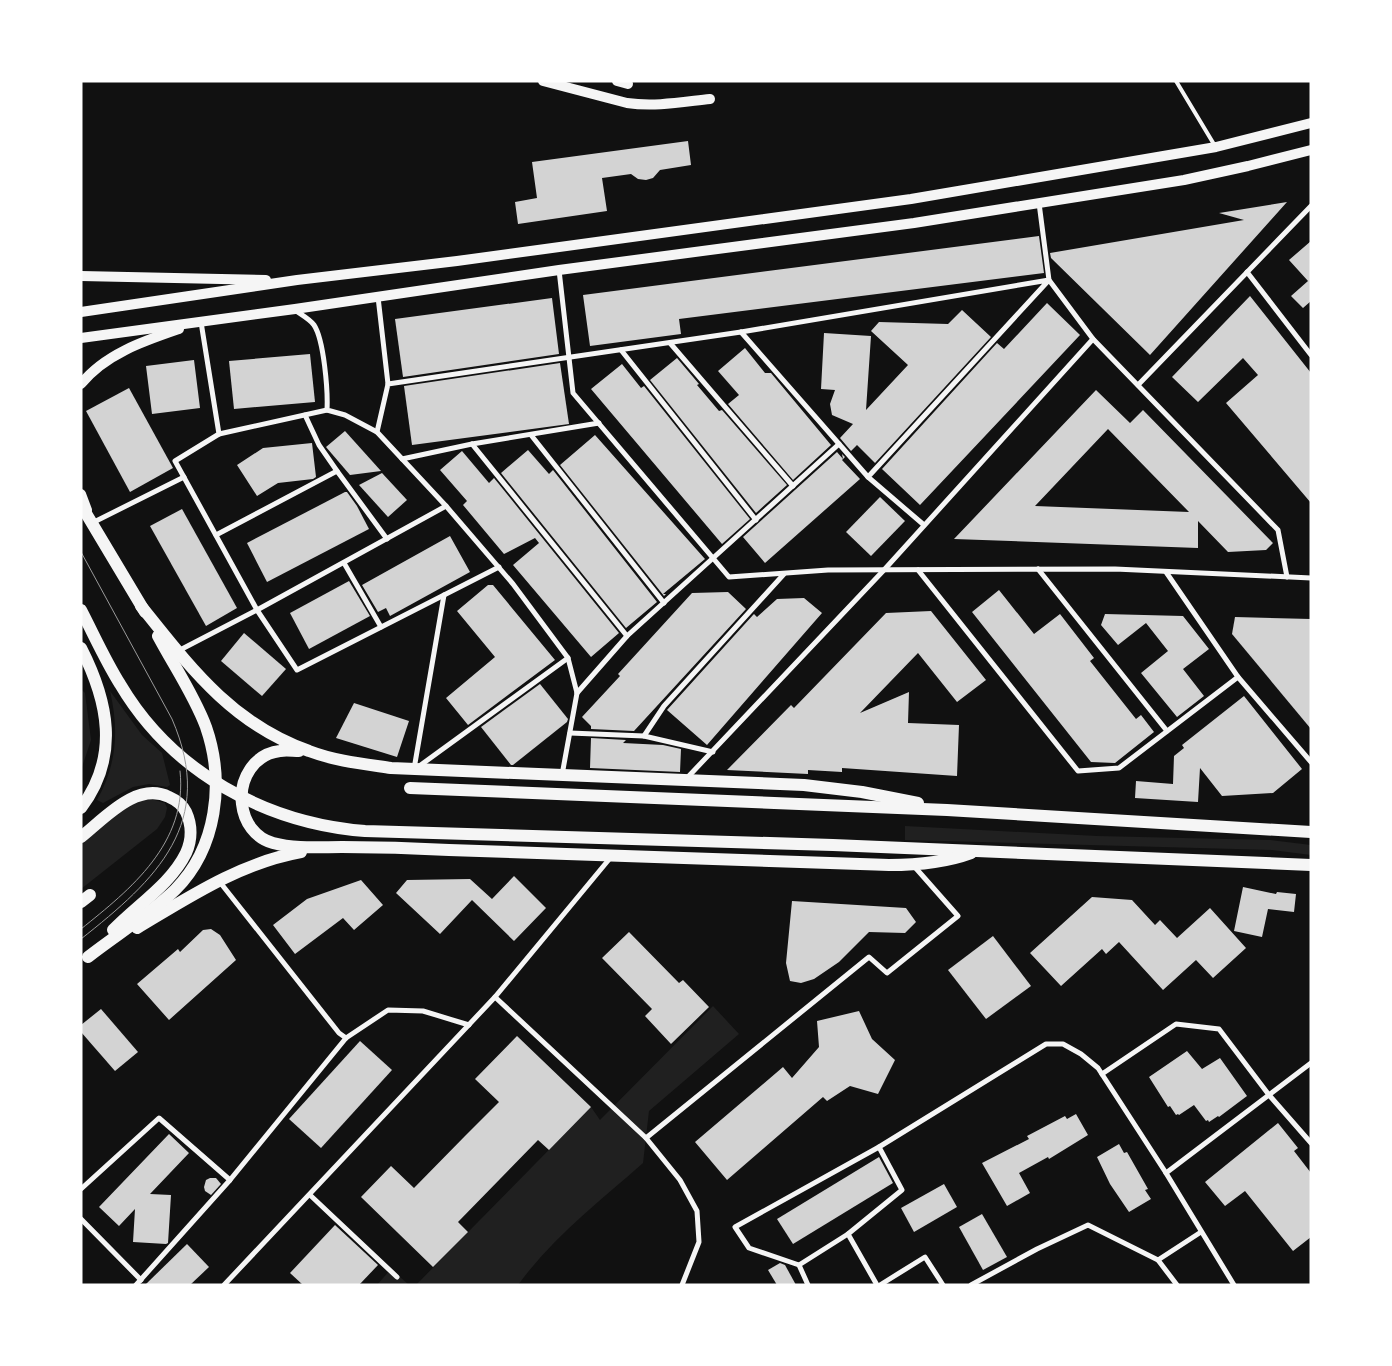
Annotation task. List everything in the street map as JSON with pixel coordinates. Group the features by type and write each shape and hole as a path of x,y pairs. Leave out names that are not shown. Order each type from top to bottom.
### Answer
{"main road":[{"path":"543,81 639,105 652,106 710,99"},
{"path":"617,81 628,84"},
{"path":"81,312 298,280 457,261 911,199 1216,147 1311,123"},
{"path":"81,338 559,270 914,223 1184,180 1311,150"},
{"path":"81,276 298,280"},
{"path":"81,384 91,372 107,360 129,348 200,322"},
{"path":"81,494 91,523"},
{"path":"81,505 141,606 199,711 206,727 214,759 215,776 212,824 203,851 194,867 175,889 84,960"},
{"path":"141,606 213,692 244,718 279,739 310,752 361,764 414,770 804,785 894,797 947,810"},
{"path":"81,610 120,685 146,722 162,739 193,767 224,788 286,816 317,825 350,830 833,845 1311,865"},
{"path":"81,648 100,689 107,729 103,766 96,786 81,808"},
{"path":"310,752 278,751 262,756 252,766 244,782 242,790 243,809 249,826 255,833 271,843 288,846 913,865 958,858 978,851"},
{"path":"410,788 947,810 1311,832"},
{"path":"81,837 126,801 144,793 154,792 178,803 185,810 191,830 186,854 174,871 114,928 84,960"},
{"path":"84,960 236,871 266,860 328,847"}],"street":[{"path":"1039,203 1049,280 1093,339 1278,530 1287,577"},
{"path":"1138,385 1311,206"},
{"path":"559,270 573,393 729,577 828,570 1116,569 1311,578"},
{"path":"1247,272 1311,355"},
{"path":"388,384 741,332 1049,280"},
{"path":"868,477 1049,280"},
{"path":"377,432 388,384 378,296"},
{"path":"295,309 314,325 322,350 328,394 327,410"},
{"path":"200,322 219,434"},
{"path":"741,332 868,477 924,525"},
{"path":"683,781 713,752 884,570 1093,339"},
{"path":"670,343 793,486"},
{"path":"621,350 756,520"},
{"path":"499,567 297,670 257,610 175,461 219,434 327,410 345,415 377,432 446,506 499,567 568,658 578,693 562,776"},
{"path":"305,415 318,445 387,539"},
{"path":"402,459 472,444 599,423"},
{"path":"531,435 664,603"},
{"path":"472,444 627,636"},
{"path":"578,693 627,636 839,444"},
{"path":"216,536 337,471"},
{"path":"91,523 184,477"},
{"path":"178,651 344,563 446,506"},
{"path":"344,563 381,627"},
{"path":"1038,569 1167,731"},
{"path":"918,570 1078,771 1119,768 1238,677"},
{"path":"1166,572 1238,677 1311,762"},
{"path":"644,736 664,706 784,574"},
{"path":"414,770 444,595"},
{"path":"414,770 568,658"},
{"path":"570,733 644,736 713,752"},
{"path":"224,1285 495,997 612,855"},
{"path":"646,1138 869,957 887,973 958,916 913,865"},
{"path":"219,880 339,1033 346,1038"},
{"path":"495,997 646,1138 680,1180 697,1211 700,1242 683,1284"},
{"path":"136,1285 230,1180 346,1038 388,1010 423,1011 469,1025"},
{"path":"1102,1074 1176,1024 1219,1029 1269,1095 1311,1143"},
{"path":"808,1285 799,1265 749,1248 735,1227 879,1147 1046,1044 1062,1044 1081,1054 1098,1068 1166,1173 1234,1285"},
{"path":"1166,1173 1311,1063"},
{"path":"81,1189 159,1118 230,1180"},
{"path":"799,1265 848,1234 902,1190 879,1147"},
{"path":"310,1195 397,1277"},
{"path":"81,1219 141,1280"},
{"path":"971,1285 1037,1249 1088,1225 1158,1260 1176,1285"},
{"path":"1158,1260 1202,1232"},
{"path":"848,1234 878,1285 925,1257 943,1285"}],"lane":[{"path":"1176,81 1216,147"}],"shaded area":[{"path":"81,689 85,693 91,740 81,770"},
{"path":"110,691 142,735 162,753 170,785 167,787 149,784 133,787 103,803 97,800 109,774 115,733 115,719"},
{"path":"147,798 165,803 167,808 165,817 157,829 81,889 81,843 135,801"},
{"path":"905,826 1097,836 1270,840 1311,845 1311,855 1272,850 905,840"},
{"path":"713,1006 739,1034 649,1111 643,1163 561,1236 518,1285 416,1285 591,1107 600,1120"},
{"path":"391,1269 409,1285 377,1285"}],"building":[{"path":"688,141 691,165 660,170 653,178 646,180 638,179 631,174 602,178 607,211 518,224 515,202 537,198 532,162"},
{"path":"1287,202 1150,355 1051,258 1050,253 1244,220 1219,213"},
{"path":"1039,236 1044,273 679,319 681,334 590,346 583,295"},
{"path":"1311,241 1311,301 1303,308 1291,296 1308,281 1289,260"},
{"path":"1250,296 1311,373 1311,503 1226,403 1258,375 1243,358 1198,402 1172,377"},
{"path":"552,298 559,354 403,377 395,319"},
{"path":"1047,303 1080,335 920,505 882,469 997,343 1004,349"},
{"path":"962,310 991,337 875,463 857,445 851,451 840,438 853,424 832,415 830,404 835,390 821,389 824,333 871,336 866,410 908,365 871,331 879,322 948,324"},
{"path":"745,348 765,373 771,373 831,445 793,480 728,404 739,395 718,371"},
{"path":"310,354 315,402 234,409 229,361"},
{"path":"677,358 719,411 722,410 787,485 756,513 650,380"},
{"path":"194,360 200,408 152,414 146,366"},
{"path":"560,363 569,424 412,445 404,386"},
{"path":"622,364 641,388 644,386 750,519 722,544 591,389"},
{"path":"129,388 173,468 130,492 86,411"},
{"path":"1096,390 1130,423 1143,410 1273,543 1266,550 1228,552 1198,521 1198,548 954,539","holes":["1108,429 1189,512 1035,506"]},
{"path":"345,431 381,471 350,475 326,447"},
{"path":"595,435 705,559 663,594 666,594 664,596 560,465"},
{"path":"312,443 316,477 313,479 278,483 257,496 237,465 263,448"},
{"path":"528,450 549,474 553,470 657,602 626,628 501,473"},
{"path":"462,451 489,483 494,478 619,633 591,657 513,565 539,543 535,538 504,554 463,505 467,501 440,470"},
{"path":"837,452 860,479 765,563 743,537"},
{"path":"382,473 407,500 388,517 359,485"},
{"path":"347,492 357,506 369,529 267,582 247,543"},
{"path":"880,497 905,521 871,556 846,532"},
{"path":"182,509 237,608 206,626 150,526"},
{"path":"450,536 470,572 390,616 386,608 378,612 362,585"},
{"path":"349,581 370,616 309,649 290,613"},
{"path":"488,585 493,585 555,660 468,725 446,698 495,657 457,611"},
{"path":"999,590 1034,634 1060,614 1094,658 1090,661 1136,719 1141,715 1154,732 1115,763 1091,762 972,612"},
{"path":"728,592 746,609 634,731 591,729 591,726 582,717 620,676 618,674 692,593"},
{"path":"804,598 822,613 707,745 667,710 754,614 757,617 777,599"},
{"path":"931,611 986,680 957,702 918,653 860,713 909,692 908,723 959,725 957,776 842,768 842,772 808,770 808,774 727,770 791,705 794,708 886,613"},
{"path":"1105,614 1183,616 1209,649 1183,669 1204,696 1177,717 1141,673 1168,651 1146,623 1118,645 1101,625"},
{"path":"1235,617 1311,619 1311,729 1232,634"},
{"path":"244,633 286,669 262,696 221,661"},
{"path":"540,684 568,719 567,722 511,765 481,727"},
{"path":"1244,696 1302,769 1273,793 1222,796 1200,768 1198,802 1135,798 1136,781 1173,784 1174,756 1184,748 1182,745"},
{"path":"354,703 409,721 397,757 336,738"},
{"path":"591,738 626,740 623,743 663,745 681,749 680,772 590,768"},
{"path":"514,876 546,908 514,941 472,900 440,934 396,893 407,880 470,879 492,899"},
{"path":"361,880 383,905 354,930 343,918 295,954 273,925 307,899"},
{"path":"1243,887 1276,894 1277,892 1296,894 1294,912 1268,909 1262,937 1234,931"},
{"path":"1092,897 1132,900 1155,925 1160,920 1177,938 1210,908 1246,948 1213,978 1196,960 1163,990 1119,942 1106,954 1102,949 1061,986 1030,953"},
{"path":"792,901 906,908 916,922 905,933 869,932 839,962 814,979 801,983 790,981 786,963"},
{"path":"211,929 220,935 236,960 169,1020 137,984 178,949 180,952 203,930"},
{"path":"629,932 679,983 683,980 709,1007 671,1044 645,1016 652,1009 602,958"},
{"path":"993,936 1031,986 986,1019 948,970"},
{"path":"101,1009 138,1052 115,1071 81,1032 81,1025"},
{"path":"859,1011 872,1039 895,1060 878,1094 850,1086 827,1101 823,1097 727,1180 695,1142 783,1067 792,1078 819,1047 817,1021"},
{"path":"517,1036 591,1107 549,1150 538,1140 458,1222 468,1232 433,1267 361,1197 391,1166 414,1188 499,1102 475,1079"},
{"path":"360,1041 392,1070 321,1148 289,1119"},
{"path":"1187,1051 1202,1069 1220,1058 1247,1096 1219,1117 1209,1122 1208,1120 1206,1121 1194,1105 1176,1115 1170,1106 1168,1107 1149,1077"},
{"path":"1076,1114 1088,1135 1049,1159 1048,1157 1019,1173 1030,1193 1007,1206 982,1163 1029,1139 1027,1136 1065,1116 1067,1119"},
{"path":"1278,1123 1298,1148 1294,1151 1311,1173 1311,1237 1293,1251 1245,1191 1225,1206 1205,1182"},
{"path":"169,1134 189,1153 150,1194 171,1195 168,1243 133,1242 135,1209 119,1226 99,1207"},
{"path":"1119,1144 1124,1153 1127,1152 1148,1189 1145,1190 1151,1199 1129,1212 1110,1184 1097,1157"},
{"path":"879,1157 893,1183 793,1244 777,1219"},
{"path":"216,1178 221,1184 211,1195 205,1191 204,1187 206,1180"},
{"path":"944,1184 957,1207 914,1232 901,1208"},
{"path":"982,1214 1007,1257 983,1270 959,1227"},
{"path":"335,1225 378,1265 359,1285 303,1285 290,1273"},
{"path":"187,1244 209,1267 190,1285 145,1285"},
{"path":"780,1263 785,1265 796,1285 777,1285 768,1270"}],"tram line":[{"path":"81,552 172,719 184,756 187,789 183,818 172,846 155,870 134,894 81,939"},
{"path":"81,929 119,898 152,862 165,842 175,820 180,797 180,771"}]}
